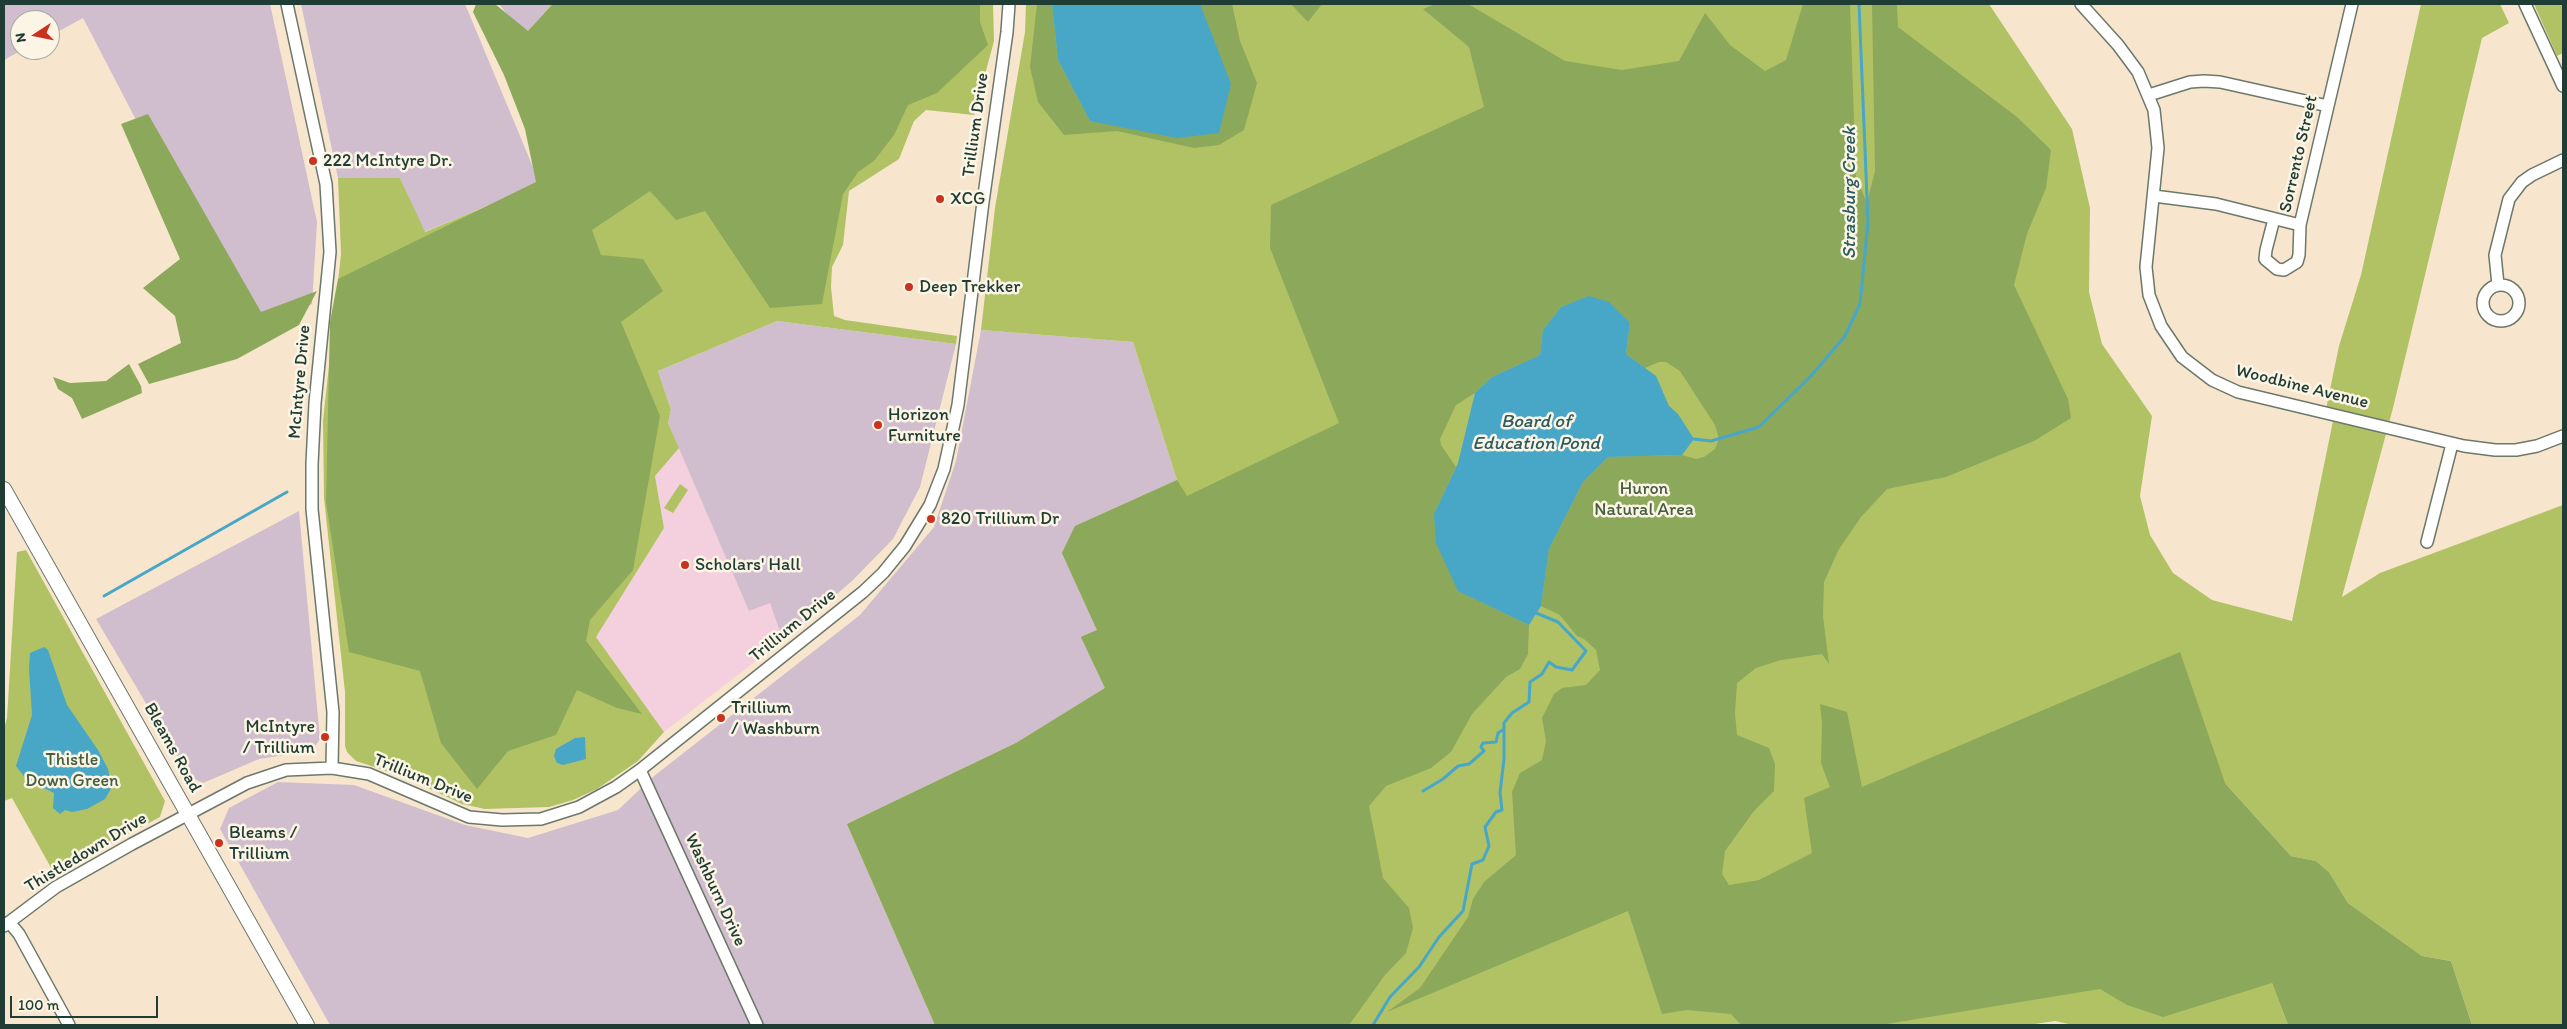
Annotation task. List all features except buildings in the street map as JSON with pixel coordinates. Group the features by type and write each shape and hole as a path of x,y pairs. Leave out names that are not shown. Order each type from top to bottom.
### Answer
{"main road":[{"name":"Bleams Road","path":"4,489 307,1025"}],"street":[{"name":"McIntyre Drive","path":"287,4 326,184 330,252 314,404 312,509 333,712 332,768"},
{"name":"Trillium Drive","path":"188,815 247,783 286,770 332,768 369,774 468,817 502,820 541,819 579,807 616,787 640,770 863,592 883,573 905,546 930,506 944,469 958,406 983,202 1007,32 1009,4"},
{"name":"Woodbine Avenue","path":"2081,4 2118,45 2138,72 2154,110 2157,129 2154,196 2146,267 2149,295 2161,326 2182,357 2212,380 2238,392 2452,444 2484,450 2516,450 2537,446 2563,436"},
{"name":"Sorrento Street","path":"2154,196 2216,204 2300,225 2352,4"},
{"path":"2525,4 2563,86"},
{"path":"2149,95 2182,84 2204,81 2220,82 2328,106"},
{"path":"2498,285 2495,255 2509,199 2522,182 2563,160"},
{"path":"2274,219 2266,259 2276,269 2284,270 2297,262 2300,225"},
{"path":"2427,542 2452,444"},
{"name":"Washburn Drive","path":"640,770 757,1025"},
{"name":"Thistledown Drive","path":"6,924 56,887 188,815"},
{"path":"6,924 19,934 69,1025"}],"shaded area":[{"path":"4,4 270,4 317,222 312,304 246,331 83,18 60,31 60,10 10,10 10,57 4,60"},
{"path":"301,4 465,4 540,184 424,232 400,178 338,178"},
{"path":"499,4 552,4 524,36"},
{"path":"777,321 956,344 920,487 893,539 852,581 783,640 770,603 749,611 668,423 671,410 658,371"},
{"path":"981,330 1133,342 1177,480 1075,526 1097,631 1082,638 1106,688 1016,743 847,824 935,1025 330,1025 220,829 229,808 278,782 354,785 465,825 528,838 618,810 654,776 860,615 934,527 956,461"},
{"name":"Scholars' Hall","path":"679,448 749,610 770,602 783,640 664,732 596,637 664,528 655,476"},
{"path":"299,511 320,739 312,751 259,759 203,783 189,776 96,619"}],"green space":[{"path":"476,4 495,4 528,31 553,4 980,4 980,22 988,45 937,93 908,105 894,135 874,161 858,172 843,194 822,304 770,308 705,211 676,220 650,191 592,230 601,255 643,259 663,291 621,322 660,416 633,570 590,620 586,641 642,714 617,708 577,690 556,735 508,751 477,789 441,743 420,671 349,652 326,502 330,322 338,279 536,182 525,129 504,75 473,12"},
{"path":"552,4 993,4 994,41 974,115 926,110 914,121 899,159 849,191 843,245 832,267 831,287 834,316 845,320 957,336 956,344 777,321 658,371 671,410 668,423 679,448 655,476 664,528 596,637 664,732 638,761 597,789 573,800 549,807 485,809 462,804 405,777 356,761 347,752 345,746 345,692 324,498 323,421 341,254 338,178 400,178 425,232 540,184 524,36"},
{"name":"Huron Natural Area","path":"1026,4 1989,4 2072,129 2090,208 2089,292 2102,344 2152,416 2140,496 2150,535 2173,573 2212,600 2292,621 2333,421 2326,409 2339,346 2361,275 2421,4 2500,4 2509,23 2482,38 2393,408 2342,597 2380,573 2563,505 2563,1025 2472,1025 2451,961 2422,956 2348,903 2329,872 2316,861 2291,856 2226,784 2272,983 2288,1025 2073,1025 2055,1021 2028,1025 935,1025 847,824 1016,743 1105,688 1081,637 1097,630 1062,553 1075,526 1177,480 1133,342 981,330 995,208 1025,32"},
{"path":"1037,4 1052,4 1058,60 1090,121 1119,125 1200,4 1232,4 1240,41 1257,83 1244,130 1219,145 1194,148 1117,131 1064,135 1038,102 1030,67"},
{"path":"1291,4 1303,5 1322,4 1308,22"},
{"name":"Huron Natural Area","path":"1435,4 1468,4 1565,61 1622,70 1679,61 1705,13 1730,45 1765,71 1786,60 1803,4 1850,4 1856,177 1867,203 1875,171 1872,4 1897,4 1898,27 2017,117 2051,150 2046,188 2027,234 2014,285 2068,399 2071,418 2034,441 1946,477 1887,489 1861,517 1839,549 1824,582 1823,616 1829,664 1822,654 1781,660 1756,668 1737,683 1735,713 1737,735 1769,748 1775,764 1774,791 1754,811 1725,851 1722,874 1729,885 1759,880 1812,853 1804,798 1830,787 1821,763 1822,723 1820,704 1847,712 1862,787 2180,652 2225,783 2291,856 2316,861 2329,872 2348,903 2422,956 2451,961 2472,1025 2288,1025 2272,983 2163,1017 2127,1005 2100,989 1880,1025 1741,1025 1731,1014 1687,1010 1662,1014 1628,911 1387,1012 1420,988 1468,917 1473,899 1484,882 1516,855 1512,792 1520,773 1542,760 1546,741 1542,718 1554,694 1562,688 1586,685 1600,670 1596,650 1584,639 1577,636 1560,615 1541,606 1549,549 1583,482 1608,457 1682,455 1696,459 1704,457 1715,449 1719,439 1715,425 1680,371 1666,362 1659,362 1645,368 1626,354 1630,323 1589,297 1561,307 1543,330 1540,355 1492,377 1475,393 1456,405 1440,439 1441,445 1456,467 1434,514 1459,591 1529,625 1528,654 1520,669 1506,677 1472,714 1451,752 1431,768 1386,786 1369,806 1383,878 1409,908 1413,928 1406,953 1385,975 1349,1025 935,1025 847,824 1016,743 1105,688 1081,637 1097,630 1062,553 1075,526 1177,480 1187,496 1339,423 1270,248 1271,205 1484,107 1469,47 1423,9"},
{"path":"2534,4 2563,4 2563,53 2557,56"},
{"path":"148,114 261,312 317,291 299,325 237,359 149,384 138,364 181,343 175,316 143,288 180,259 121,124"},
{"path":"129,364 141,386 142,393 82,419 72,398 58,389 53,377 70,383 106,381"},
{"path":"680,484 688,490 673,513 664,508"},
{"name":"Thistle Down Green","path":"26,550 165,801 160,817 54,873 12,798 4,801 4,729 7,718 17,552"}],"water":[{"path":"1052,4 1200,4 1231,84 1219,133 1177,138 1090,121 1058,60"},
{"name":"Board of Education Pond","path":"1589,296 1609,302 1630,323 1626,354 1656,376 1669,406 1678,414 1694,439 1682,455 1608,457 1583,482 1549,549 1541,606 1529,625 1458,591 1436,543 1434,514 1458,463 1475,393 1492,377 1540,355 1543,330 1561,307"},
{"path":"44,647 48,650 67,705 98,750 108,769 112,787 105,799 87,809 72,812 65,810 60,814 53,808 54,793 27,780 16,766 32,715 29,669 30,653"},
{"path":"585,737 586,759 563,765 557,763 554,756 556,749 575,738"}],"waterway":[{"name":"Strasburg Creek","path":"1694,439 1711,441 1759,427 1812,375 1845,336 1860,304 1868,222 1859,4"},
{"path":"104,596 287,492"},
{"path":"1373,1025 1390,997 1419,967 1439,937 1463,911 1472,864 1483,860 1489,846 1485,827 1496,812 1502,810 1500,793 1504,759 1504,723 1512,713 1529,702 1530,682 1542,674 1549,662 1556,667 1572,670 1586,651 1558,622 1536,613"},
{"path":"1423,791 1443,779 1458,766 1469,764 1484,751 1481,747 1483,743 1496,742 1498,733 1504,729"}],"place":[{"name":"222 McIntyre Dr.","path":"313,161"},
{"name":"XCG","path":"940,199"},
{"name":"Deep Trekker","path":"909,287"},
{"name":"Horizon Furniture","path":"878,425"},
{"name":"820 Trillium Dr","path":"931,519"},
{"name":"Scholars' Hall","path":"685,565"},
{"name":"Trillium / Washburn","path":"721,718"},
{"name":"McIntyre / Trillium","path":"325,737"},
{"name":"Bleams / Trillium","path":"219,843"}]}
